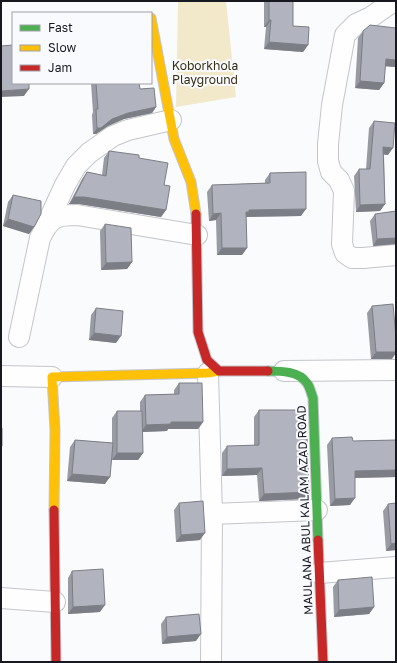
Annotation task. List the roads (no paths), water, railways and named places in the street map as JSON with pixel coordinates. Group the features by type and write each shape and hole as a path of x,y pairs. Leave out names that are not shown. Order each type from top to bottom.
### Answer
{"street":[{"path":"394,1 371,17 356,24 345,35 332,105 328,144 328,161 331,172 339,180 344,191 342,244 345,253 352,258 396,255"},
{"path":"152,23 174,139 191,182 197,235 198,332 207,360 213,372 210,662"},
{"path":"19,337 40,238 65,185 76,166 89,153 113,136 128,130 171,120"},
{"path":"46,226 53,219 64,215 77,215 197,235"},
{"path":"278,371 396,370"},
{"name":"MAULANA ABUL KALAM AZAD ROAD","path":"52,377 278,371 297,374 306,382 313,398 323,662"},
{"path":"1,376 52,377 55,430 54,490 56,662"},
{"path":"212,514 317,510"},
{"path":"319,573 396,567"},
{"path":"1,598 55,602"}],"park label":[{"name":"Koborkhola Playground","path":"205,73"}]}
